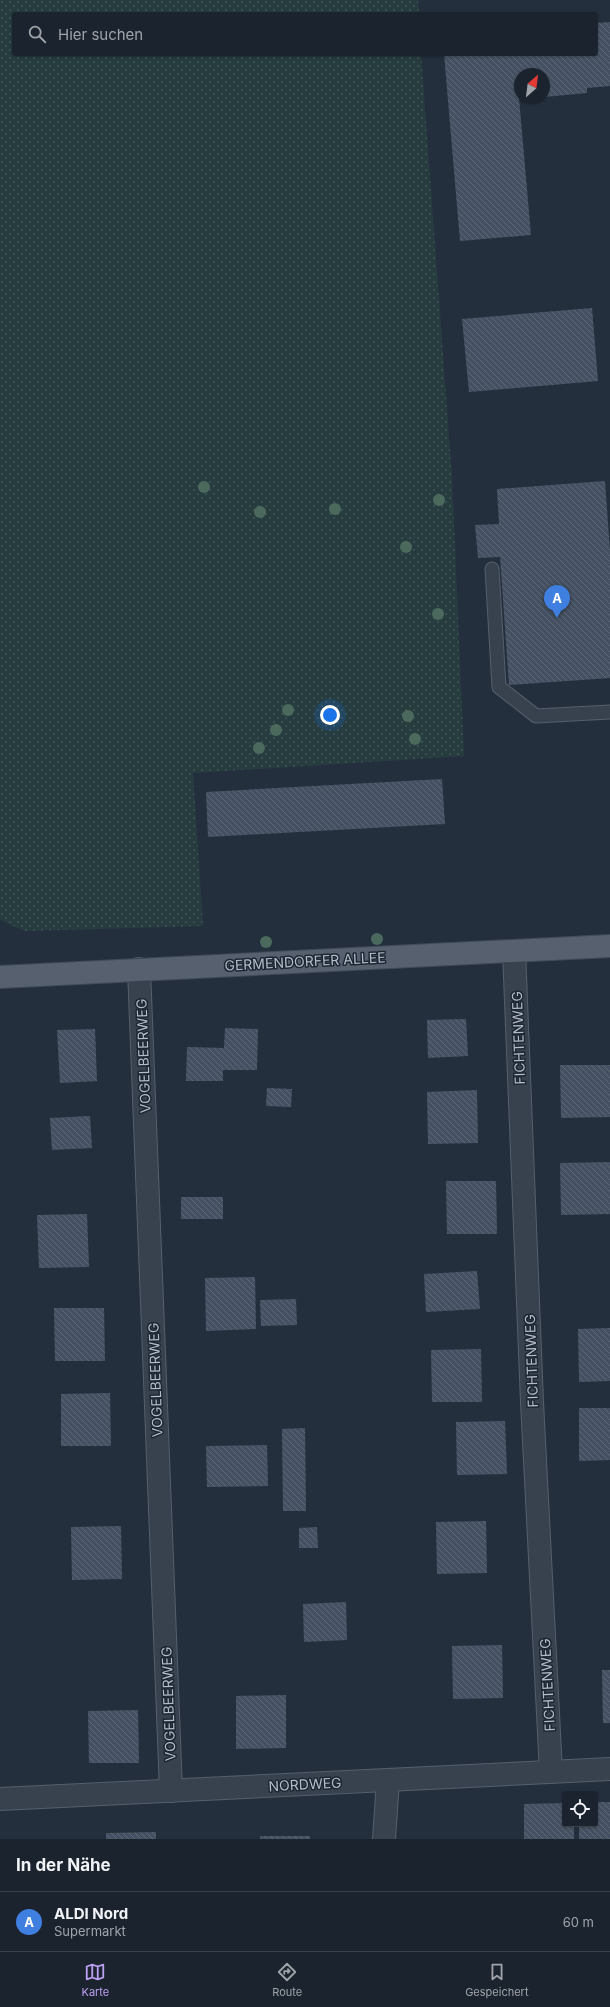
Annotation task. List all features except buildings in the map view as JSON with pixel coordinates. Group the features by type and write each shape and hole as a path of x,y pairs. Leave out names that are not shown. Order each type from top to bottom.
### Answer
{"main road":[{"name":"GERMENDORFER ALLEE","path":"0,977 610,946"}],"street":[{"name":"FICHTENWEG","path":"514,951 532,1402 551,1772"},
{"name":"VOGELBEERWEG","path":"139,969 171,1791"},
{"name":"NORDWEG","path":"0,1800 610,1769"},
{"path":"384,1839 388,1780"}],"lane":[{"path":"492,569 500,688 536,716 610,712"}],"green space":[{"path":"0,0 418,0 419,12 12,12 12,56 421,56 452,477 464,756 193,773 203,926 25,931 0,920"}],"place":[{"name":"ALDI Nord","path":"557,618"}]}
